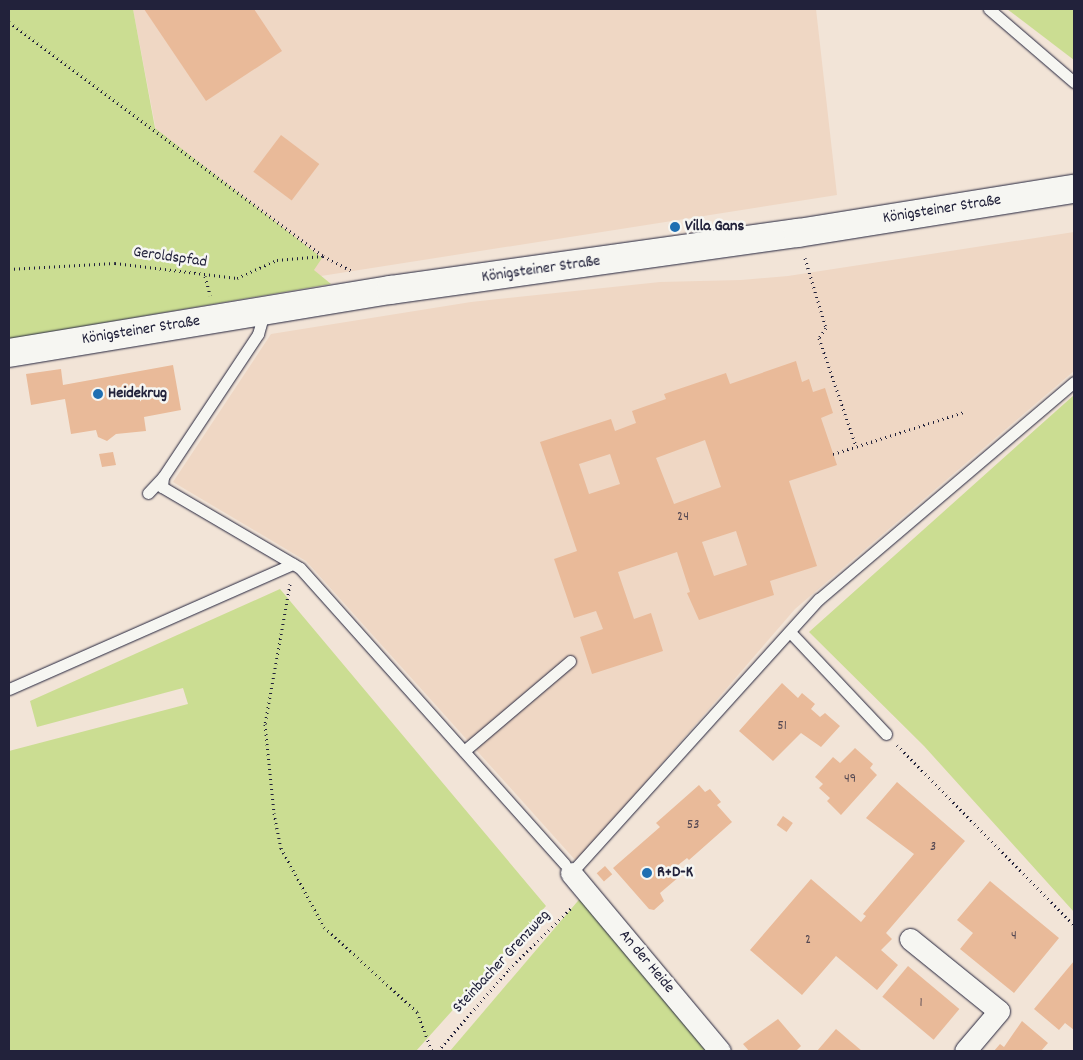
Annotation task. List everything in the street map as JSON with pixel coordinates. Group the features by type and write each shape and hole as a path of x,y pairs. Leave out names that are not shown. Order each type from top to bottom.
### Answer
{"main road":[{"name":"Königsteiner Straße","path":"9,353 264,311 367,287 798,233 1074,189"}],"street":[{"name":"An der Heide","path":"568,868 720,1051"},
{"path":"910,939 999,1012 965,1051"}],"lane":[{"path":"989,9 1074,82"},
{"path":"148,493 163,477 258,334 264,311"},
{"path":"163,477 162,487 294,564 568,868 819,599 888,538 1074,382"},
{"path":"9,689 294,564"},
{"path":"790,632 886,734"},
{"path":"464,751 570,661"}],"path":[{"path":"9,22 367,287"},
{"path":"798,233 826,328 819,338 856,446"},
{"name":"Geroldspfad","path":"9,269 114,263 237,278 277,260 324,256"},
{"path":"833,454 964,412"},
{"path":"294,564 264,724 274,813 281,848 324,927 417,1012 432,1051"},
{"path":"886,734 1074,925"},
{"name":"Steinbacher Grenzweg","path":"438,1051 509,969 569,910 585,890"}],"shaded area":[{"path":"133,9 816,9 837,195 321,276 159,146"},
{"path":"1074,232 1074,371 795,609 577,862 306,561 173,482 271,334 471,302 660,282 741,280 788,276"}],"green space":[{"path":"9,9 133,9 155,128 322,258 314,270 331,284 9,339"},
{"path":"1007,9 1074,9 1074,60"},
{"path":"1074,395 1074,912 924,746 809,632"},
{"path":"280,589 546,906 416,1051 9,1051 9,751 188,704 183,688 37,727 30,701"},
{"path":"583,895 724,1051 450,1051"}],"building":[{"path":"144,9 254,9 282,51 206,101"},
{"path":"281,135 319,164 292,201 253,172"},
{"path":"796,361 802,382 809,379 813,392 825,388 833,413 821,418 837,465 789,481 817,566 770,581 774,595 699,620 687,593 690,592 677,552 618,572 634,619 651,613 663,651 592,674 580,637 603,629 596,611 574,618 554,559 577,551 540,442 611,419 615,431 636,423 632,411 666,399 664,394 726,373 730,384","holes":["705,440 721,487 674,504 656,458","610,454 620,484 589,494 579,464","736,531 747,565 714,576 702,542"]},
{"name":"Heidekrug","path":"173,365 181,410 144,417 146,431 116,434 107,441 98,437 96,430 71,434 65,399 31,405 26,374 61,369 63,385"},
{"path":"113,452 116,465 102,467 99,454"},
{"path":"782,683 798,698 802,693 815,704 811,709 820,717 825,713 840,726 821,747 801,733 773,761 739,731"},
{"path":"855,748 873,764 870,768 877,775 841,815 827,801 830,798 819,788 823,784 815,777 833,757 840,763"},
{"path":"897,782 965,841 886,933 892,939 881,950 898,965 877,990 836,956 802,995 750,950 811,879 861,922 866,916 863,914 914,854 866,818"},
{"path":"699,785 705,792 710,789 721,802 717,805 732,822 689,860 687,858 673,869 680,876 660,893 664,901 654,910 649,909 613,868 660,827 656,823"},
{"path":"783,816 793,823 787,832 777,825"},
{"path":"605,866 612,874 604,882 597,873"},
{"path":"990,881 1059,938 1014,993 960,949 973,933 957,920"},
{"path":"1074,961 1074,1030 1065,1023 1059,1030 1034,1009"},
{"path":"908,966 959,1009 934,1040 882,997"},
{"path":"778,1019 801,1046 796,1051 749,1051 743,1044"},
{"path":"1022,1021 1048,1043 1041,1051 994,1051 1000,1044 1004,1047"},
{"path":"836,1029 862,1051 817,1051"}],"place":[{"name":"Villa Gans","path":"675,227"},
{"name":"Heidekrug","path":"98,394"},
{"name":"R+D-K","path":"647,873"}]}
